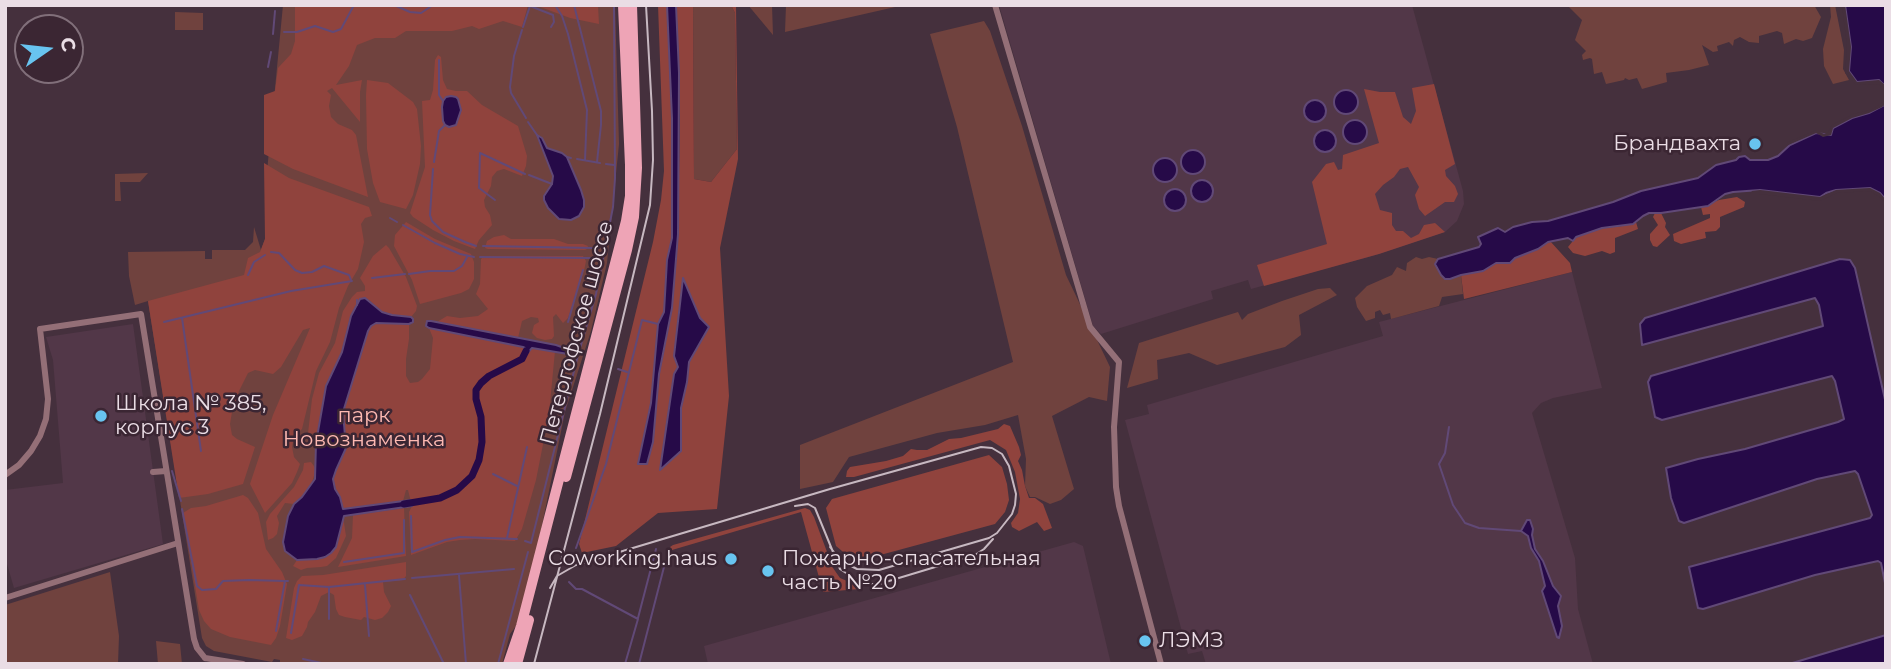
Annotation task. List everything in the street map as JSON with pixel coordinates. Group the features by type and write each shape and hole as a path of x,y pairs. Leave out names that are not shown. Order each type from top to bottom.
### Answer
{"main road":[{"name":"Петергофское шоссе","path":"508,664 521,626 626,221 630,196 630,165 623,5"},
{"name":"Петергофское шоссе","path":"517,664 635,217 637,168 632,5"}],"street":[{"path":"995,5 1090,327 1119,362 1114,427 1116,487 1161,664"},
{"path":"5,475 19,465 31,451 46,419 48,399 40,329 141,314 194,639 204,661 243,664"},
{"path":"153,472 166,471"},
{"path":"5,598 178,543"}],"shaded area":[{"path":"667,5 676,5 679,73 678,234 672,308 659,374 653,442 647,464 638,464 651,403 658,324 664,312 667,260 672,238 672,118"},
{"path":"999,5 1412,5 1463,191 1464,204 1457,221 1445,232 1379,254 1251,289 1248,280 1211,291 1213,299 1101,334 1093,326"},
{"path":"1845,5 1886,5 1886,87 1879,80 1857,82 1849,71 1851,47"},
{"path":"1346,90 1355,93 1358,102 1355,111 1346,114 1337,111 1334,102 1337,93"},
{"path":"446,97 458,99 461,110 456,125 449,127 443,121 442,107"},
{"path":"1315,100 1323,103 1326,111 1323,119 1315,122 1307,119 1304,111 1307,103"},
{"path":"1886,104 1886,200 1870,188 1836,190 1820,197 1760,190 1733,192 1725,194 1708,206 1649,213 1633,224 1602,228 1576,237 1573,241 1568,238 1548,242 1510,263 1496,263 1483,271 1450,279 1441,275 1435,264 1438,259 1479,247 1481,244 1478,237 1498,228 1505,232 1513,227 1548,221 1641,191 1698,178 1716,165 1739,157 1768,160 1778,156 1790,145 1816,133 1831,135 1833,128"},
{"path":"1355,120 1363,124 1367,132 1363,140 1355,144 1347,140 1343,132 1347,124"},
{"path":"1321,130 1329,130 1336,137 1336,145 1329,152 1321,152 1314,145 1314,137"},
{"path":"537,135 542,138 547,148 567,157 581,190 584,207 579,216 571,220 559,219 544,200 553,176"},
{"path":"1193,150 1201,154 1205,162 1201,170 1193,174 1185,170 1181,162 1185,154"},
{"path":"1165,158 1176,165 1177,170 1170,181 1165,182 1154,175 1153,170 1160,159"},
{"path":"1198,180 1206,180 1213,187 1213,195 1206,202 1198,202 1191,195 1191,187"},
{"path":"1175,189 1183,192 1186,200 1183,208 1175,211 1167,208 1164,200 1167,192"},
{"path":"1840,259 1850,260 1855,268 1886,404 1886,588 1881,563 1878,561 1815,575 1703,609 1698,608 1689,567 1870,518 1872,515 1855,471 1817,479 1684,523 1679,521 1671,498 1666,468 1745,449 1844,419 1832,376 1662,420 1655,417 1648,382 1651,376 1823,326 1815,298 1642,345 1640,324 1645,318"},
{"path":"1572,272 1602,388 1553,398 1541,403 1532,413 1575,558 1578,609 1593,664 1206,664 1202,651 1188,654 1125,420 1149,414 1147,405 1383,336 1379,322"},
{"path":"683,278 700,318 709,327 689,362 681,408 681,451 660,470 674,374 678,367 674,356"},
{"path":"365,298 382,312 411,317 413,322 376,323 368,331 343,412 346,448 333,479 335,489 343,509 411,500 412,506 344,516 336,547 331,553 317,559 297,560 285,551 283,542 288,516 294,504 315,479 316,443 326,386 342,352 351,316 360,299"},
{"path":"427,321 556,345 575,354 532,348 523,358 523,347 429,328 426,326"},
{"name":"Школа № 385, корпус 3","path":"133,324 163,544 14,588 7,564 5,543 5,490 63,483 53,360 46,337"},
{"path":"1527,520 1530,520 1533,529 1535,549 1553,586 1561,596 1558,606 1562,626 1559,638 1542,591 1545,586 1539,561 1528,536 1521,531"},
{"path":"1074,542 1083,546 1111,664 708,664 704,646"},
{"path":"1886,635 1886,664 1789,664"}],"green space":[{"name":"парк Новознаменка","path":"283,5 615,5 619,144 607,263 591,331 565,412 535,560 519,622 510,634 502,664 284,664 280,660 274,659 272,662 214,651 206,646 202,638 148,301 135,305 129,276 128,252 205,251 205,259 212,259 212,250 245,250 253,242 254,227 261,250 265,239 266,182"},
{"path":"295,5 528,5 522,27 503,21 479,29 472,26 452,31 406,31 395,38 375,38 357,45 349,66 336,85 362,80 360,122 332,88 327,91 331,95 331,117 356,135 368,197 293,169 264,154 264,95 275,91 278,68 291,54 295,41"},
{"path":"535,5 598,5 599,24 570,18"},
{"path":"658,5 667,5 672,118 672,238 667,260 664,312 658,324 651,403 638,464 653,442 659,375 676,262 680,117 676,5 693,5 694,179 711,182 737,149 735,13 731,5 736,5 738,159 720,248 729,396 717,509 658,513 616,546 582,553 579,544 653,242 664,171","holes":["683,280 700,318 709,327 689,362 681,408 681,451 661,469 674,374 678,367"]},
{"path":"693,5 731,5 735,13 737,149 711,182 694,179"},
{"path":"748,5 772,5 773,35"},
{"path":"786,5 904,5 785,32"},
{"path":"1567,5 1814,5 1821,17 1812,38 1803,41 1796,39 1784,44 1782,33 1777,31 1759,36 1759,43 1740,37 1734,40 1733,46 1729,42 1717,46 1718,51 1713,52 1702,45 1709,65 1666,73 1667,82 1642,89 1637,78 1625,78 1606,84 1602,72 1594,74 1592,59 1583,60 1582,55 1586,51 1575,40 1582,20"},
{"path":"1830,5 1835,5 1844,50 1843,69 1849,80 1833,84 1824,66 1823,49 1831,17"},
{"path":"175,12 203,13 203,30 175,30"},
{"path":"984,21 990,31 1022,126 1066,275 1110,367 1107,401 1089,397 1052,416 1074,489 1061,500 1050,504 1030,497 1025,486 1026,459 1018,415 849,457 833,482 800,489 800,445 1013,362 957,127 930,34"},
{"path":"438,55 441,57 443,80 447,89 467,91 482,105 518,126 527,156 522,176 504,169 497,171 492,177 484,200 492,225 475,249 433,230 410,213 425,167 422,101 430,100"},
{"path":"367,80 388,83 413,102 417,109 420,164 413,195 406,209 380,202 373,183 367,149"},
{"path":"1434,84 1455,164 1445,170 1458,194 1454,202 1445,202 1425,216 1419,209 1415,195 1419,187 1408,167 1400,169 1375,194 1380,210 1392,213 1392,225 1396,231 1403,231 1411,238 1419,234 1424,225 1435,223 1445,232 1379,254 1264,286 1257,265 1327,244 1312,182 1326,164 1334,162 1338,170 1342,169 1343,155 1379,143 1364,89 1395,92 1403,117 1411,124 1416,111 1412,88"},
{"path":"264,163 289,178 369,207 372,216 365,218 361,224 364,242 358,269 348,286 330,342 316,371 302,429 294,436 294,457 300,464 292,483 265,513 250,484 273,415 310,328 303,330 281,367 273,374 255,370 248,373 239,391 230,424 232,435 255,447 243,484 208,494 179,498 148,301 244,275 248,258 260,252 265,239"},
{"path":"148,173 140,182 120,182 121,201 115,201 115,174"},
{"path":"1737,197 1745,202 1744,207 1720,217 1720,227 1716,231 1705,232 1706,238 1681,244 1674,241 1673,234 1710,218 1710,214 1703,215 1701,207"},
{"path":"1655,213 1661,213 1670,235 1657,247 1653,246 1650,240 1650,234 1658,225 1653,217"},
{"path":"406,222 435,239 471,254 474,279 469,289 420,304 412,280 394,246 395,235"},
{"path":"1636,222 1638,229 1615,238 1615,252 1610,254 1602,251 1585,256 1573,253 1568,247 1576,237 1602,228"},
{"path":"504,235 511,239 554,239 588,246 585,250 485,248 487,241"},
{"path":"1550,241 1570,263 1572,272 1464,299 1461,275 1483,271 1496,263 1510,263"},
{"path":"386,245 406,277 417,306 416,311 411,317 392,315 382,312 369,300 351,316 342,352 326,386 318,434 308,433 312,399 319,373 335,343 343,311 357,292 365,291 360,278 373,256"},
{"path":"484,256 583,256 586,261 584,271 568,318 563,323 556,314 553,317 552,339 537,338 532,333 534,325 539,322 538,318 531,317 522,321 518,338 437,322 447,316 478,316 488,309 476,294 480,284 481,259"},
{"path":"1416,257 1438,259 1435,264 1450,279 1461,275 1463,294 1442,297 1439,306 1391,319 1390,313 1383,315 1380,310 1375,312 1375,318 1366,321 1355,298 1367,286 1392,275 1397,267 1406,271 1407,263"},
{"path":"1330,288 1337,295 1299,315 1301,335 1285,347 1217,365 1189,353 1157,360 1158,379 1127,388 1139,343 1238,312 1242,320 1248,314 1282,301 1318,289"},
{"path":"376,323 409,324 406,376 410,383 418,382 430,369 433,338 429,328 523,347 528,353 531,348 555,351 549,414 536,480 522,529 515,541 460,540 411,555 409,512 412,506 408,490 403,501 342,509 333,479 343,456 346,438 343,412 368,331"},
{"path":"1004,424 1010,426 1019,447 1021,455 1018,461 1029,498 1035,498 1043,504 1052,528 1044,531 1037,522 1019,531 1012,527 1020,499 1015,472 1006,450 990,440 846,477 850,467 903,456 911,449 927,450 949,439 998,429"},
{"path":"989,455 1002,467 1009,500 1005,512 995,524 858,561 836,546 826,508 832,499"},
{"path":"311,462 316,469 311,486 294,504 285,503 277,516 277,534 268,540 266,522 270,514 294,487 304,463"},
{"path":"243,495 258,513 266,549 287,584 280,626 271,645 230,637 211,629 199,610 183,513 191,508"},
{"path":"404,508 406,556 338,567 352,538 353,515"},
{"path":"805,508 810,510 814,517 833,568 840,578 859,586 859,589 823,592 801,512 672,550 670,547 673,545"},
{"path":"343,516 346,536 336,558 327,566 301,570 293,566 297,560 317,559 331,553 336,547"},
{"path":"406,562 406,576 403,580 383,582 384,592 391,606 382,618 375,620 364,617 361,620 339,615 334,595 329,592 321,596 302,636 292,640 286,638 294,588 302,576"},
{"path":"110,572 119,636 118,664 5,664 5,605"},
{"path":"156,641 180,644 182,664 158,664"}],"pier":[{"path":"1842,5 1845,5 1851,47 1849,71 1857,82 1879,80 1886,90 1878,84 1856,85 1845,73 1847,47"},
{"path":"1886,100 1882,107 1833,128 1831,135 1823,137 1816,133 1786,146 1788,142 1816,130 1824,134 1832,125 1853,114 1871,110"},
{"path":"1870,188 1880,193 1886,203 1870,191 1837,193 1820,201 1750,194 1760,190 1820,197 1836,190"}],"waterway":[{"path":"284,32 297,32 315,26 333,32 341,29 354,5"},
{"path":"394,5 410,12 421,13 433,5"},
{"path":"555,5 568,34 587,110 585,160"},
{"path":"574,5 601,111 597,162"},
{"path":"525,541 531,543 596,294 613,207 614,5"},
{"path":"523,27 530,6 553,15 554,22 551,27"},
{"path":"273,34 275,11"},
{"path":"522,30 514,56 510,87 526,118"},
{"path":"268,67 271,52"},
{"path":"439,60 439,95 443,101"},
{"path":"528,122 537,135"},
{"path":"434,162 439,131 445,125"},
{"path":"495,200 479,188 480,153 525,174"},
{"path":"567,157 571,158"},
{"path":"577,159 600,163"},
{"path":"606,164 614,165"},
{"path":"433,169 430,215 432,221 443,232 476,246"},
{"path":"529,175 552,184"},
{"path":"390,218 397,222"},
{"path":"403,225 435,243 474,257"},
{"path":"483,246 592,248"},
{"path":"271,252 279,253 295,270 302,273 324,266 349,275 351,280"},
{"path":"248,275 254,262 265,255"},
{"path":"409,274 454,271 462,266 467,257"},
{"path":"480,257 590,258"},
{"path":"568,322 583,270"},
{"path":"372,278 405,274"},
{"path":"164,322 291,291 352,281"},
{"path":"357,300 357,305"},
{"path":"182,318 201,451"},
{"path":"576,548 606,464 642,320 658,324"},
{"path":"404,504 440,498 457,490 472,476 479,460 482,442 476,390 489,376 522,359 526,351"},
{"path":"618,369 627,372"},
{"path":"1449,427 1445,453 1439,464 1453,505 1465,523 1479,528 1521,531"},
{"path":"507,538 527,447"},
{"path":"172,471 181,501"},
{"path":"493,474 517,486"},
{"path":"182,509 197,586 202,590 216,589 223,581 285,581"},
{"path":"411,516 412,552 460,537 517,539"},
{"path":"344,562 404,553 404,520"},
{"path":"638,618 656,549"},
{"path":"498,664 528,552"},
{"path":"639,664 664,567"},
{"path":"412,578 514,569"},
{"path":"459,575 466,664"},
{"path":"291,633 299,585 329,587 405,579"},
{"path":"276,631 285,581 288,581"},
{"path":"569,582 576,589 582,589 638,619 625,664"},
{"path":"365,585 369,636"},
{"path":"329,588 329,619"},
{"path":"410,595 444,664"},
{"path":"303,659 326,664"}],"tram line":[{"path":"534,664 600,414 650,205 653,160 646,5"},
{"path":"550,588 557,576 576,565 981,447 992,448 1002,454 1009,466 1016,494 1015,505 1012,514 997,533 989,538 879,570 857,569 837,556 830,547"},
{"path":"795,506 808,504 815,508 840,569 868,584 879,584 975,555 993,539"}],"place":[{"name":"Брандвахта","path":"1755,144"},
{"name":"Школа № 385, корпус 3","path":"101,416"},
{"name":"Coworking.haus","path":"731,559"},
{"name":"Пожарно-спасательная часть №20","path":"768,571"},
{"name":"ЛЭМЗ","path":"1145,641"}]}
